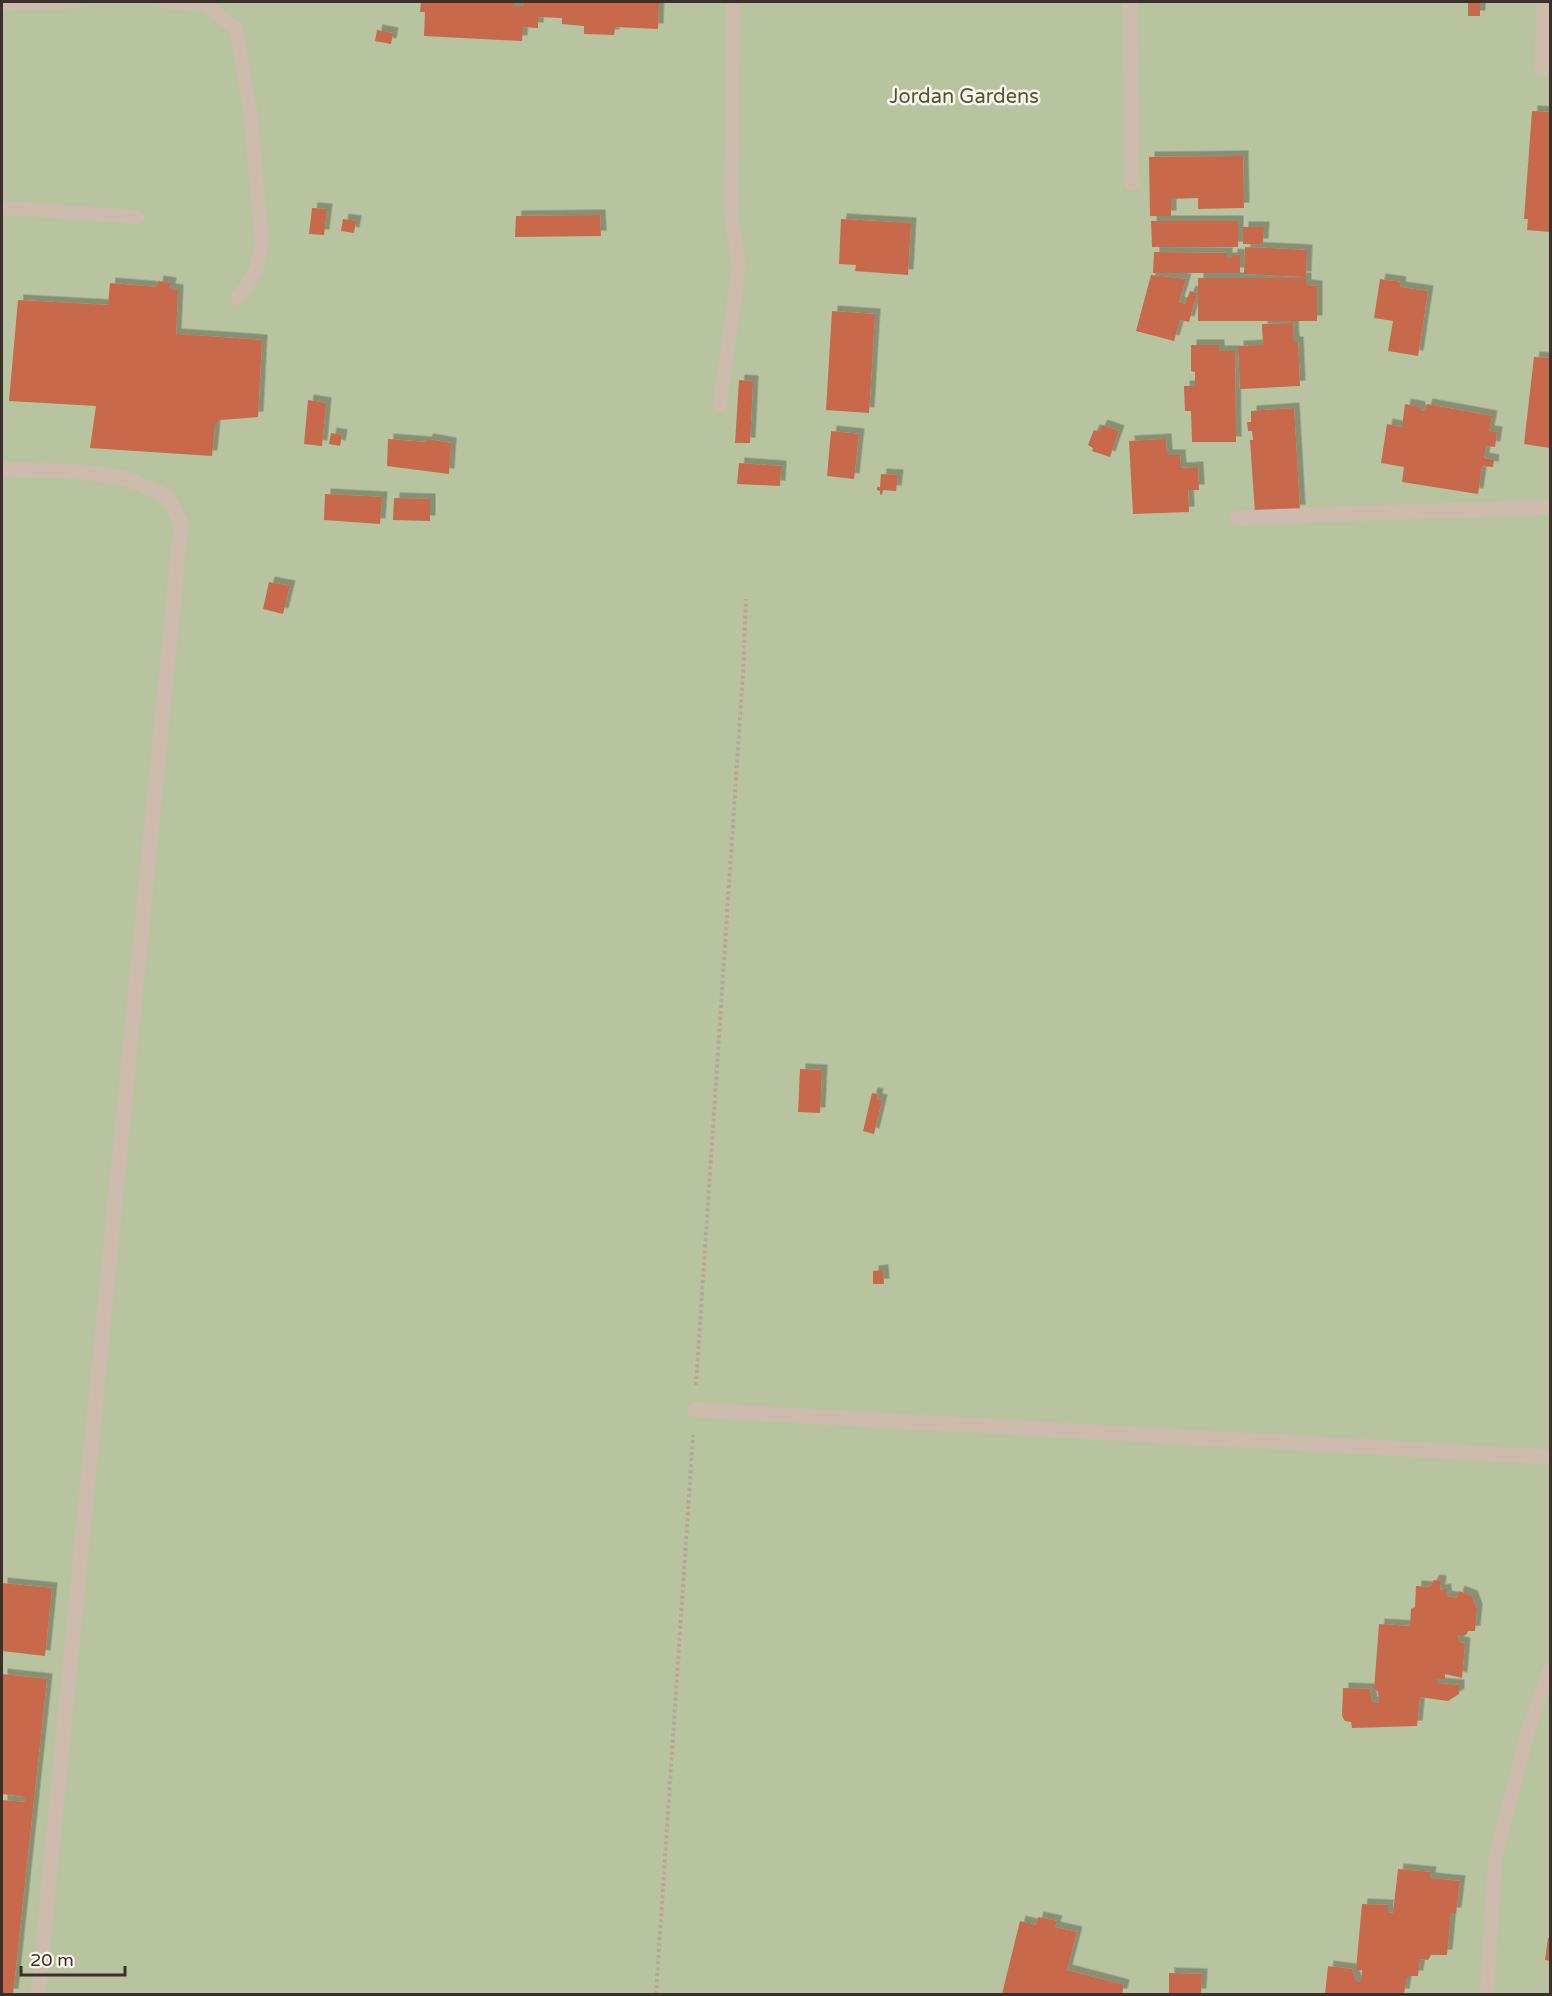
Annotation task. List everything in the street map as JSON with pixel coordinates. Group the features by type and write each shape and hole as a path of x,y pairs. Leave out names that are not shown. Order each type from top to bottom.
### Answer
{"street":[{"path":"1130,2 1132,183"},
{"path":"1542,69 1544,2"},
{"path":"2,469 82,472 126,478 167,496 181,524 38,1995"},
{"path":"1237,518 1551,507"},
{"path":"695,1410 1551,1457"}],"lane":[{"path":"2,4 75,2"},
{"path":"165,2 207,5 236,29 250,110 262,243 256,271 238,298"},
{"path":"720,405 739,265 731,215 733,2"},
{"path":"2,208 138,217"},
{"path":"1487,1995 1495,1858 1528,1731 1551,1669"}],"path":[{"path":"656,1995 746,599"}],"green space":[{"name":"Jordan Gardens","path":"2,2 1550,2 1550,1994 2,1994"}],"building":[{"path":"421,2 514,2 514,6 523,6 524,2 659,2 658,29 615,27 614,35 584,34 584,26 562,24 562,18 538,17 538,28 523,27 522,41 424,36 425,12 420,12"},
{"path":"1468,2 1480,2 1480,16 1468,16"},
{"path":"377,30 393,33 391,44 375,41"},
{"path":"1532,111 1550,112 1550,232 1527,230 1528,219 1524,219"},
{"path":"1243,156 1244,208 1198,209 1198,198 1171,199 1171,216 1150,216 1149,157"},
{"path":"312,208 327,209 324,235 309,234"},
{"path":"600,215 601,236 515,237 516,216"},
{"path":"343,219 356,221 354,233 341,231"},
{"path":"841,219 911,223 908,275 855,271 856,265 839,264"},
{"path":"1151,221 1238,221 1238,247 1152,247"},
{"path":"1243,227 1264,227 1263,244 1243,244"},
{"path":"1245,247 1307,250 1306,277 1244,274"},
{"path":"1154,252 1227,253 1227,258 1232,258 1232,254 1240,255 1240,273 1153,273"},
{"path":"1151,275 1186,279 1179,302 1185,304 1190,291 1197,293 1189,322 1180,320 1174,341 1136,331"},
{"path":"1198,278 1306,278 1306,285 1317,286 1317,321 1198,321"},
{"path":"1380,279 1401,282 1400,287 1428,291 1418,356 1388,351 1393,321 1374,318"},
{"path":"158,281 171,283 170,289 178,290 176,334 262,340 258,417 220,420 215,425 212,456 90,448 96,406 9,401 18,300 108,305 110,283 157,287"},
{"path":"832,311 875,314 869,413 826,410"},
{"path":"1293,323 1294,342 1298,342 1300,386 1240,389 1238,346 1263,345 1262,324"},
{"path":"1191,345 1219,345 1219,351 1235,351 1236,442 1192,442 1191,411 1185,411 1184,386 1195,386 1195,372 1191,371"},
{"path":"1534,357 1550,358 1550,448 1524,444"},
{"path":"739,380 753,381 750,443 735,443"},
{"path":"308,400 326,403 322,446 304,444"},
{"path":"1405,404 1420,407 1420,410 1425,411 1427,404 1492,416 1489,431 1497,432 1495,447 1486,446 1484,458 1494,460 1493,467 1482,466 1478,494 1402,482 1404,467 1381,463 1387,424 1402,427"},
{"path":"1294,408 1300,510 1255,513 1250,440 1253,440 1252,431 1248,431 1247,422 1251,422 1251,411"},
{"path":"1102,425 1119,431 1110,457 1092,451 1093,448 1088,445 1094,430 1099,431"},
{"path":"831,431 859,434 854,479 827,476"},
{"path":"331,433 342,435 340,446 329,444"},
{"path":"388,439 426,442 428,439 451,443 449,474 387,466"},
{"path":"1166,439 1167,455 1180,455 1181,468 1198,467 1199,490 1188,490 1189,512 1133,514 1129,441"},
{"path":"739,463 781,466 780,486 737,484"},
{"path":"881,474 898,475 896,491 883,490 882,495 880,494 877,487 880,487"},
{"path":"325,494 382,497 380,524 324,520"},
{"path":"394,498 430,499 430,521 393,520"},
{"path":"269,582 290,586 283,614 263,609"},
{"path":"800,1069 822,1070 820,1113 798,1112"},
{"path":"872,1093 878,1094 877,1099 882,1100 874,1134 863,1131"},
{"path":"883,1270 884,1284 873,1284 873,1271"},
{"path":"1434,1580 1441,1581 1440,1590 1446,1589 1446,1596 1457,1598 1459,1591 1472,1596 1477,1609 1475,1631 1468,1631 1466,1635 1458,1635 1459,1642 1465,1643 1462,1678 1445,1674 1445,1679 1437,1679 1437,1683 1459,1685 1459,1694 1448,1701 1420,1697 1417,1726 1352,1728 1351,1722 1345,1721 1342,1716 1343,1688 1370,1689 1372,1702 1379,1703 1378,1691 1374,1690 1379,1624 1410,1626 1411,1609 1415,1607 1416,1586 1430,1587"},
{"path":"2,1583 52,1588 45,1656 2,1651"},
{"path":"2,1674 47,1679 13,1994 2,1994 2,1800 25,1802 25,1797 2,1794"},
{"path":"1398,1869 1431,1872 1430,1878 1460,1881 1456,1913 1451,1913 1447,1955 1431,1955 1428,1960 1420,1959 1418,1976 1407,1976 1404,1994 1325,1994 1328,1966 1352,1969 1356,1981 1361,1982 1362,1970 1356,1970 1362,1904 1388,1905 1388,1912 1393,1913"},
{"path":"1038,1917 1057,1921 1055,1927 1077,1932 1067,1970 1124,1985 1122,1994 1002,1994 1020,1921 1036,1925"},
{"path":"1548,1938 1550,1938 1550,1961 1545,1960"},
{"path":"1169,1973 1202,1974 1201,1994 1169,1994"}]}
